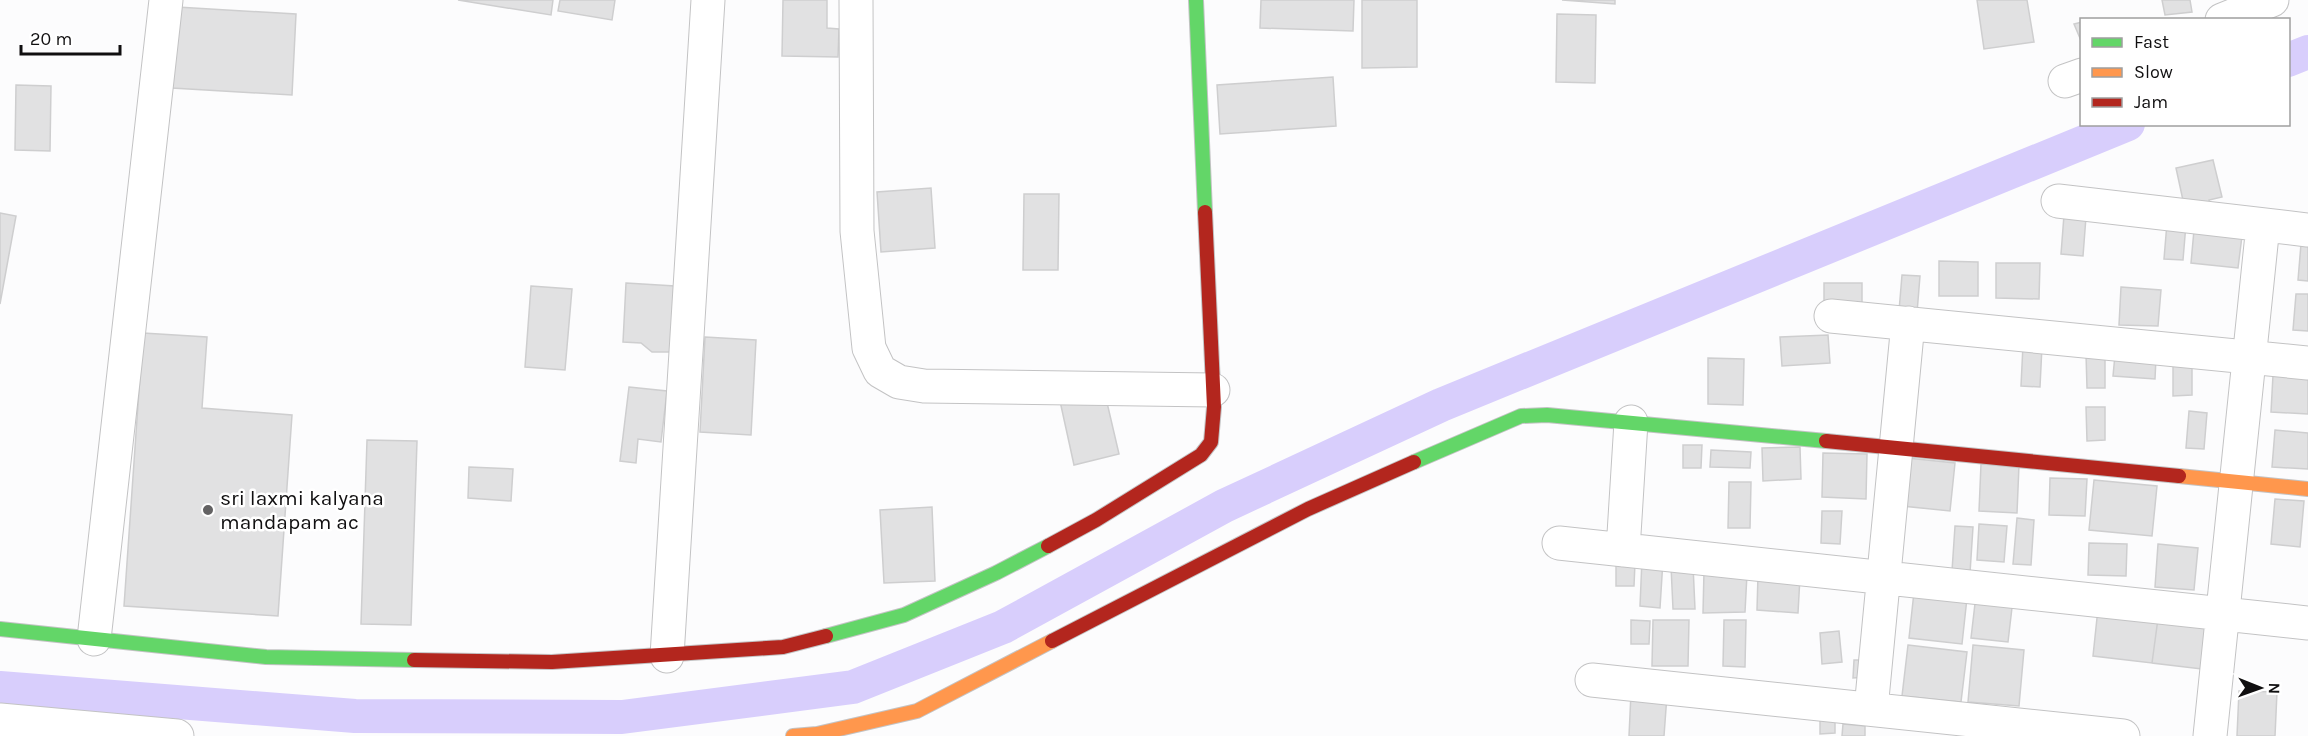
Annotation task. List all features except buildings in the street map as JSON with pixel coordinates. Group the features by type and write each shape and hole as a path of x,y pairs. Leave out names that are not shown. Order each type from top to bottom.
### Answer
{"street":[{"path":"94,639 165,0"},
{"path":"668,656 708,0"},
{"path":"856,0 857,231 869,348 880,371 899,382 924,386 1213,390"},
{"path":"0,630 266,657 552,662 668,656 783,647 904,615 996,573 1096,520 1201,455 1211,442 1214,425 1213,390 1196,0"},
{"path":"2227,18 2272,0"},
{"path":"2058,201 2308,230"},
{"path":"2210,736 2264,225"},
{"path":"1831,316 2308,363"},
{"path":"1871,709 1908,323"},
{"path":"793,736 817,734 917,711 1308,510 1498,424 1521,416 1547,415 1631,422 2308,489"},
{"path":"1623,550 1631,422"},
{"path":"1559,543 2308,623"},
{"path":"1592,680 1871,709 1904,724 2123,736"},
{"path":"0,720 177,736"}],"waterway":[{"path":"2290,59 2308,52"},
{"path":"0,688 355,716 622,717 853,687 1003,627 1224,506 1441,405 2123,126"}],"traffic: fast":[{"path":"1196,0 1205,212"},
{"path":"1414,462 1521,416 1547,415 1826,441"},
{"path":"826,636 904,615 996,573 1048,546"},
{"path":"0,629 266,657 414,660"}],"traffic: slow":[{"path":"2179,476 2308,489"},
{"path":"793,736 817,734 917,711 1052,641"}],"traffic: jam":[{"path":"1048,546 1096,520 1201,455 1211,442 1214,407 1205,212"},
{"path":"1826,441 2179,476"},
{"path":"1052,641 1308,509 1414,462"},
{"path":"414,660 552,662 783,647 826,636"}],"place":[{"name":"sri laxmi kalyana mandapam ac","path":"208,510"}]}
